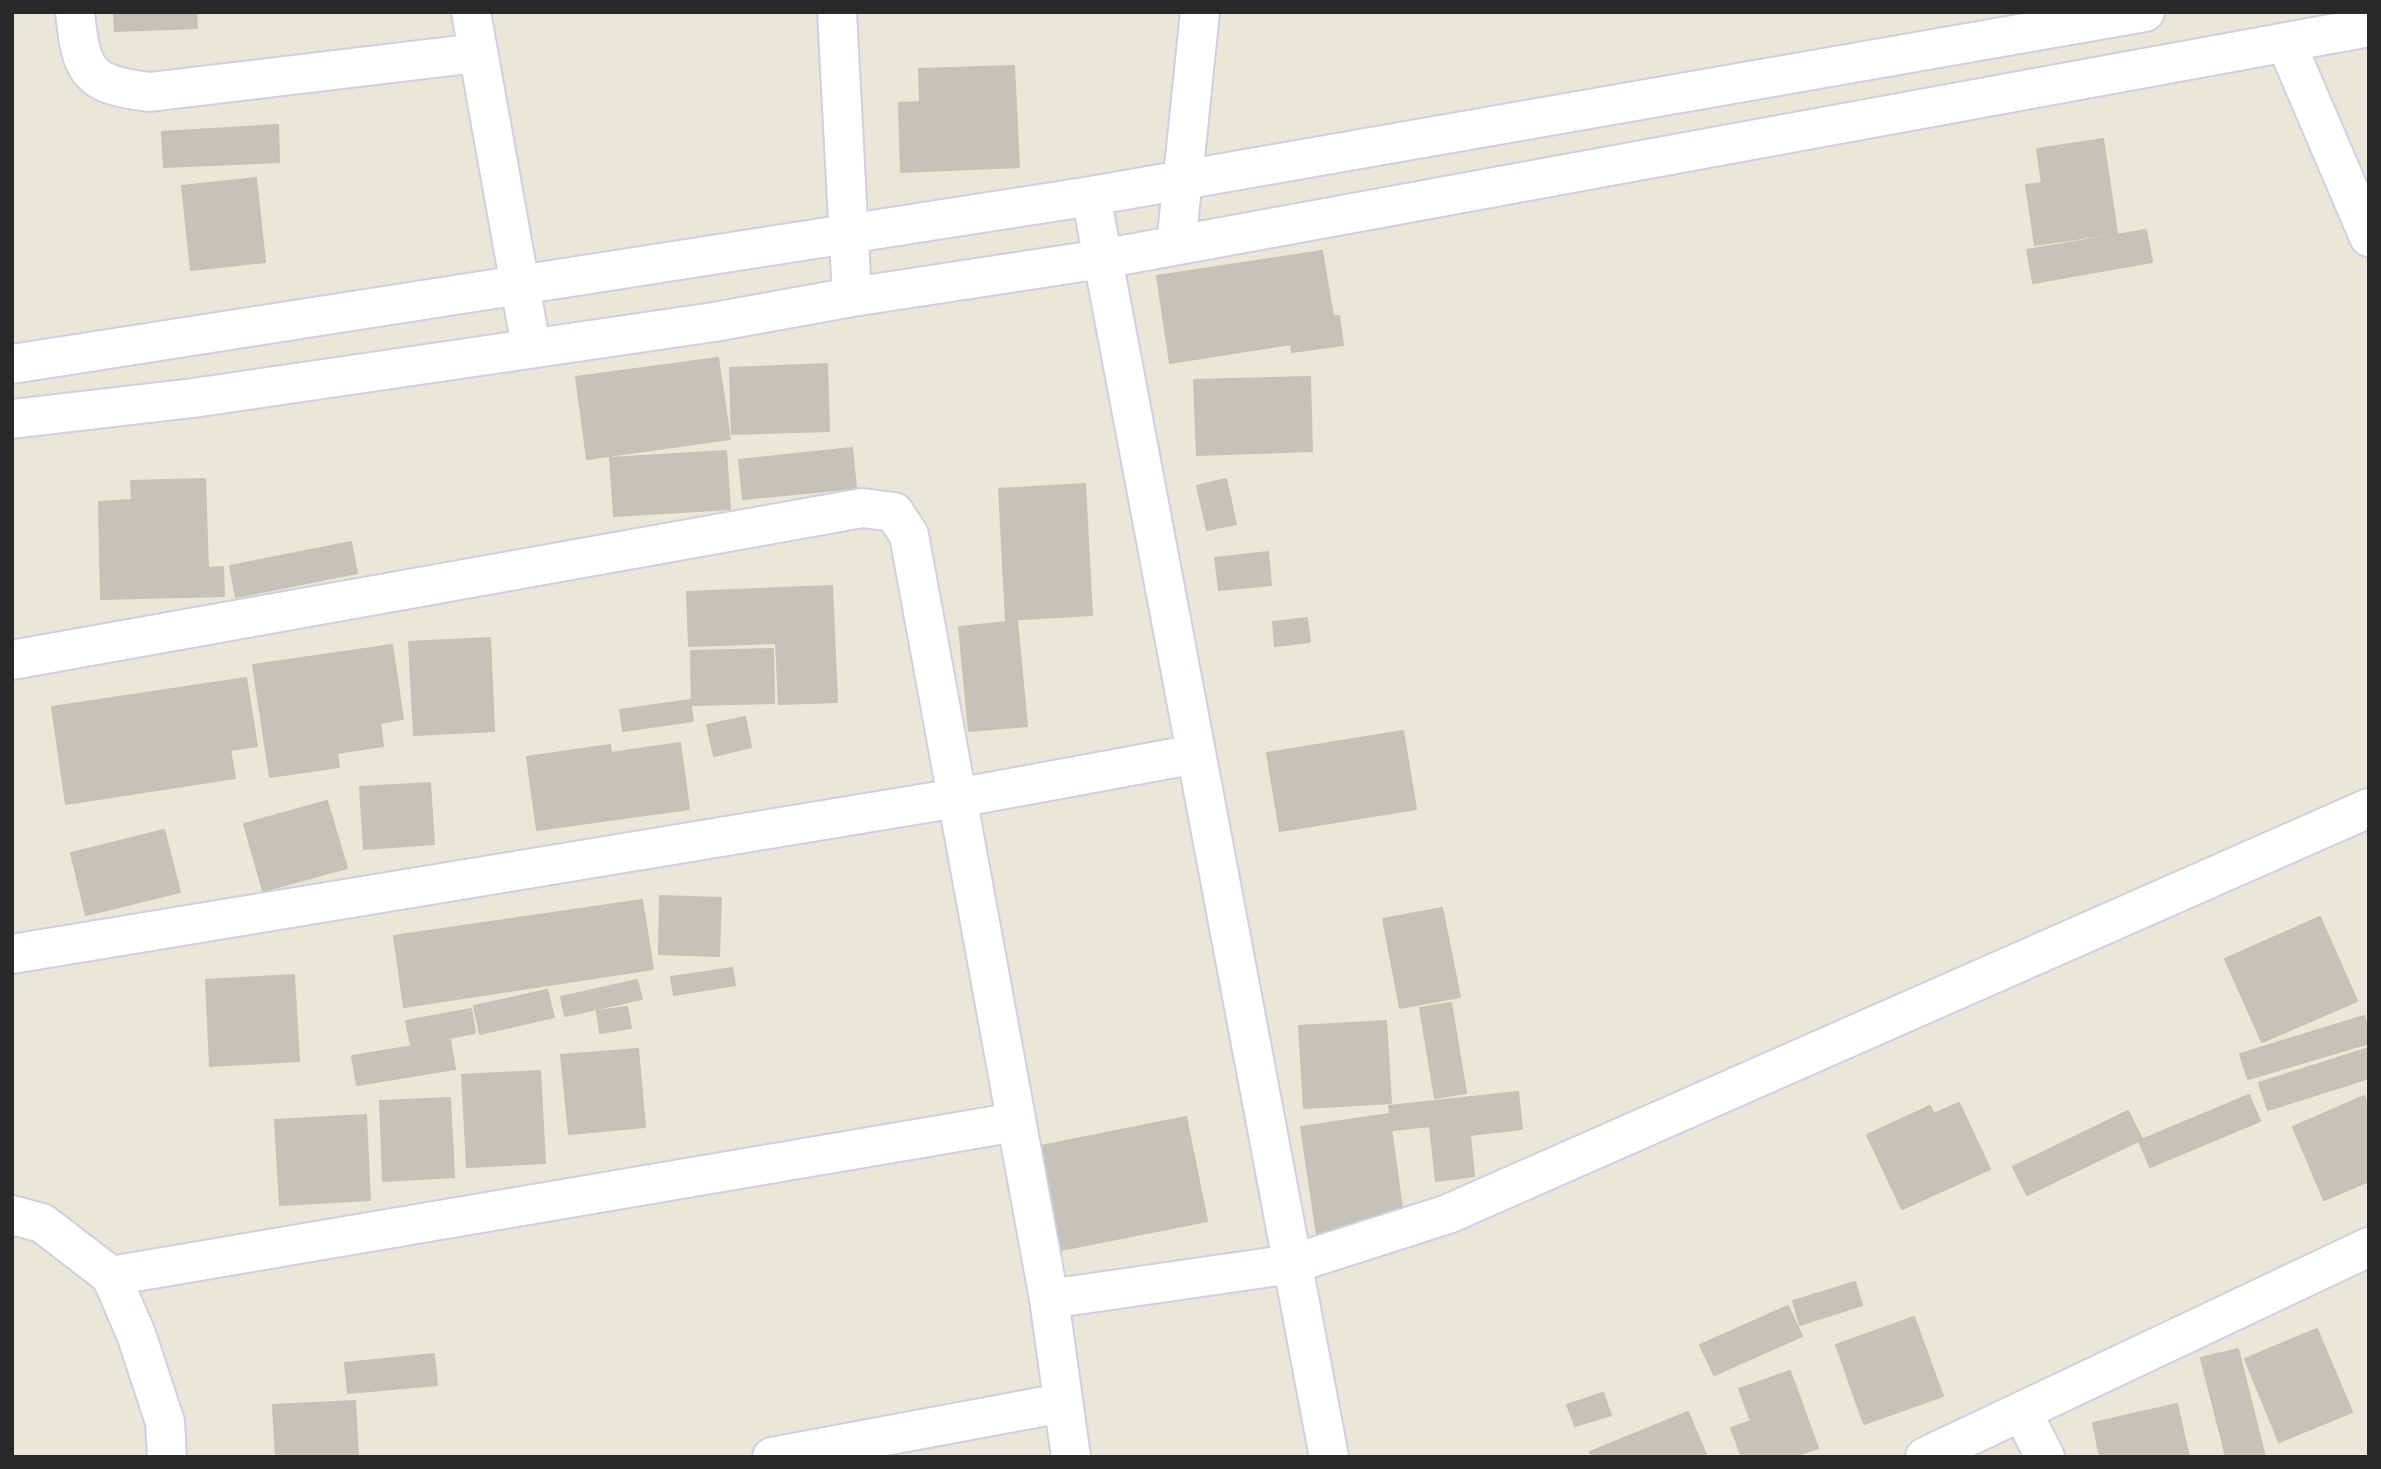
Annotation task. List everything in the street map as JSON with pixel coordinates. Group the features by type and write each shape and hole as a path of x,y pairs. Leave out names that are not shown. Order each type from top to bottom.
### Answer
{"street":[{"path":"75,12 79,48 93,76 119,88 150,92 477,53"},
{"path":"471,12 531,347"},
{"path":"837,12 852,297"},
{"path":"1176,245 1200,12"},
{"path":"12,364 1091,196 1860,62 2074,18 2145,12"},
{"path":"2074,18 2089,80"},
{"path":"12,419 192,398 714,322 852,297 1102,259 2369,27"},
{"path":"2286,43 2369,237"},
{"path":"1860,62 1871,120"},
{"path":"1593,108 1601,168"},
{"path":"1091,196 1329,1457"},
{"path":"186,338 192,398"},
{"path":"12,660 862,508 894,512 909,535 1048,1299 1071,1457"},
{"path":"12,954 957,798 1196,754"},
{"path":"1048,1299 1292,1264 1448,1214 2369,807"},
{"path":"111,1276 1016,1122"},
{"path":"12,1215 42,1223 111,1276 136,1335 165,1422 167,1457"},
{"path":"1925,1457 2369,1247"},
{"path":"772,1457 1062,1403"},
{"path":"2022,1412 2045,1457"}],"building":[{"path":"114,12 196,12 197,28 115,31"},
{"path":"1014,66 1019,167 901,172 899,103 920,102 919,69"},
{"path":"278,125 279,162 164,167 162,132"},
{"path":"2103,139 2117,233 2035,245 2026,185 2042,183 2037,149"},
{"path":"256,178 265,262 191,270 182,186"},
{"path":"2146,230 2152,262 2033,283 2027,250"},
{"path":"1322,251 1333,316 1339,316 1343,345 1292,352 1291,344 1170,363 1157,276"},
{"path":"718,358 730,439 587,459 576,377"},
{"path":"827,364 829,431 732,434 730,368"},
{"path":"1310,377 1312,451 1197,455 1194,380"},
{"path":"852,448 856,488 743,499 739,460"},
{"path":"726,451 730,509 614,516 610,458"},
{"path":"205,479 208,568 223,567 224,596 101,599 99,502 132,500 131,481"},
{"path":"1226,479 1236,524 1207,530 1197,486"},
{"path":"1085,484 1092,615 1006,620 999,489"},
{"path":"351,542 357,573 236,597 230,566"},
{"path":"1268,552 1271,585 1219,590 1215,558"},
{"path":"832,586 837,702 779,704 776,643 689,646 687,592"},
{"path":"1307,618 1310,642 1275,646 1273,622"},
{"path":"1017,621 1027,726 969,731 959,627"},
{"path":"490,638 494,731 414,735 409,642"},
{"path":"392,645 403,719 380,723 383,746 337,753 339,767 270,777 253,665"},
{"path":"773,649 774,703 692,705 691,651"},
{"path":"246,678 257,746 230,750 235,778 66,804 52,707"},
{"path":"690,700 693,721 623,731 620,710"},
{"path":"745,717 751,747 714,756 707,725"},
{"path":"1403,731 1416,809 1280,831 1267,753"},
{"path":"680,743 689,809 537,830 527,757 610,745 611,753"},
{"path":"430,783 434,844 364,849 360,787"},
{"path":"327,801 347,868 263,891 244,824"},
{"path":"164,830 180,892 86,915 71,853"},
{"path":"660,896 721,898 719,956 659,954"},
{"path":"642,900 653,969 404,1007 394,936"},
{"path":"1442,908 1460,997 1400,1008 1383,919"},
{"path":"2320,917 2357,1001 2262,1042 2225,959"},
{"path":"732,968 735,985 674,995 671,977"},
{"path":"294,975 299,1061 210,1066 206,980"},
{"path":"637,980 642,999 565,1016 561,997"},
{"path":"547,990 554,1017 480,1034 474,1006"},
{"path":"1451,1003 1466,1093 1435,1098 1420,1008"},
{"path":"627,1007 631,1028 600,1033 597,1011"},
{"path":"471,1009 475,1033 411,1045 406,1021"},
{"path":"2364,1016 2369,1031 2369,1043 2248,1079 2240,1054"},
{"path":"1386,1021 1391,1103 1304,1108 1299,1026"},
{"path":"450,1040 455,1069 357,1085 352,1056"},
{"path":"2369,1048 2369,1078 2268,1110 2259,1083"},
{"path":"638,1049 645,1127 569,1134 561,1055"},
{"path":"540,1071 545,1163 467,1167 462,1075"},
{"path":"1518,1092 1522,1129 1470,1135 1474,1176 1436,1181 1430,1126 1393,1130 1389,1106"},
{"path":"2249,1095 2260,1121 2150,1167 2139,1141"},
{"path":"2364,1096 2369,1108 2369,1181 2324,1200 2293,1127"},
{"path":"450,1098 454,1177 383,1181 380,1101"},
{"path":"1959,1103 1990,1169 1902,1209 1867,1135 1930,1106 1934,1114"},
{"path":"2128,1111 2142,1139 2027,1195 2013,1167"},
{"path":"1389,1114 1404,1223 1317,1235 1301,1127"},
{"path":"366,1115 370,1200 280,1205 275,1120"},
{"path":"1186,1117 1207,1221 1051,1252 1031,1148"},
{"path":"1855,1282 1862,1305 1800,1325 1793,1301"},
{"path":"1788,1306 1802,1336 1714,1375 1700,1345"},
{"path":"1914,1317 1943,1396 1864,1424 1836,1345"},
{"path":"2317,1329 2352,1412 2279,1442 2245,1359"},
{"path":"2238,1349 2265,1457 2226,1457 2201,1358"},
{"path":"434,1354 437,1385 348,1393 345,1363"},
{"path":"1790,1371 1818,1448 1792,1457 1742,1457 1731,1428 1751,1421 1739,1389"},
{"path":"1603,1393 1611,1415 1575,1426 1567,1405"},
{"path":"355,1401 358,1457 276,1457 273,1405"},
{"path":"2177,1404 2189,1457 2100,1457 2093,1423"},
{"path":"1688,1412 1707,1457 1592,1457 1590,1452"}]}
